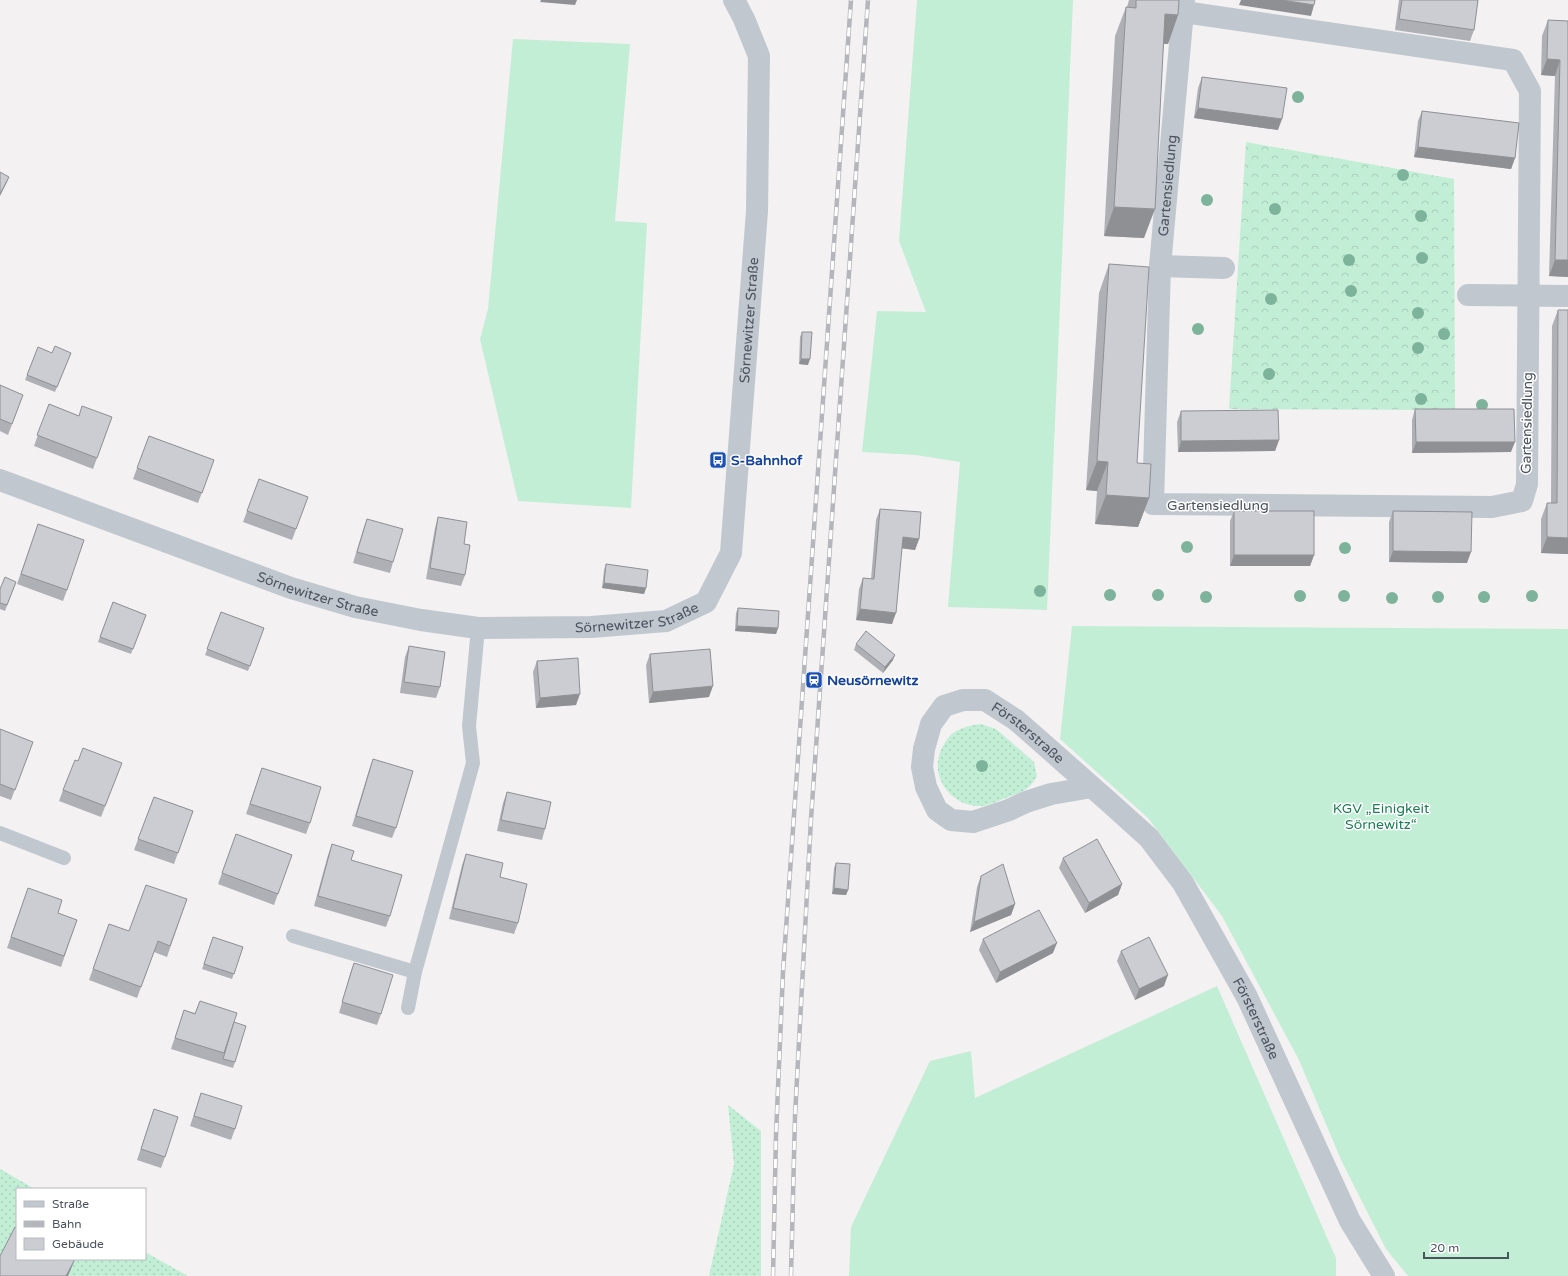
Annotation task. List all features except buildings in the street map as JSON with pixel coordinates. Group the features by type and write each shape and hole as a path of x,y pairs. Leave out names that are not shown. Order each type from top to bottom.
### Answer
{"street":[{"name":"Sörnewitzer Straße","path":"0,480 291,588 355,607 421,620 478,628 591,627 666,621 706,602 731,553 757,211 759,56 744,19 734,0"},
{"name":"Gartensiedlung","path":"1184,6 1513,60 1530,91 1527,484 1522,501 1492,507 1153,504 1160,266 1184,6"},
{"path":"1160,266 1224,268"},
{"path":"1468,295 1568,296"},
{"name":"Försterstraße","path":"1092,787 1050,794 973,822 951,820 937,810 926,787 922,767 924,749 931,724 944,706 963,700 985,700 1016,720 1092,787 1149,838 1183,883 1247,997 1350,1221 1384,1276"}],"lane":[{"path":"408,1008 415,972 474,763 469,726 478,628"},
{"path":"0,833 64,858"},
{"path":"293,936 415,972"}],"green space":[{"path":"917,0 1073,0 1047,610 948,607 960,462 916,455 862,452 877,311 926,312 899,241"},
{"path":"513,39 630,44 615,221 647,223 631,508 518,501 480,339 488,309"},
{"path":"1246,142 1454,179 1455,410 1229,409"},
{"name":"KGV „Einigkeit Sörnewitz“","path":"1072,626 1568,629 1568,1276 1408,1276 1386,1249 1342,1162 1299,1060 1222,916 1148,818 1060,739"},
{"path":"981,724 996,729 1034,762 1037,776 1028,788 992,804 983,806 971,805 952,795 940,778 938,767 939,757 943,746 951,734 964,728"},
{"path":"1217,986 1336,1258 1336,1276 849,1276 851,1227 930,1061 971,1051 975,1098"},
{"path":"728,1105 761,1131 761,1276 709,1276 734,1164"},
{"path":"0,1169 33,1188 16,1188 16,1260 146,1260 146,1253 188,1276 0,1276"}],"railway":[{"path":"773,1276 776,1135 783,972 851,0"},
{"path":"791,1276 795,1116 811,819 868,0"}],"place":[{"name":"S-Bahnhof","path":"718,460"},
{"name":"Neusörnewitz","path":"814,680"}]}
